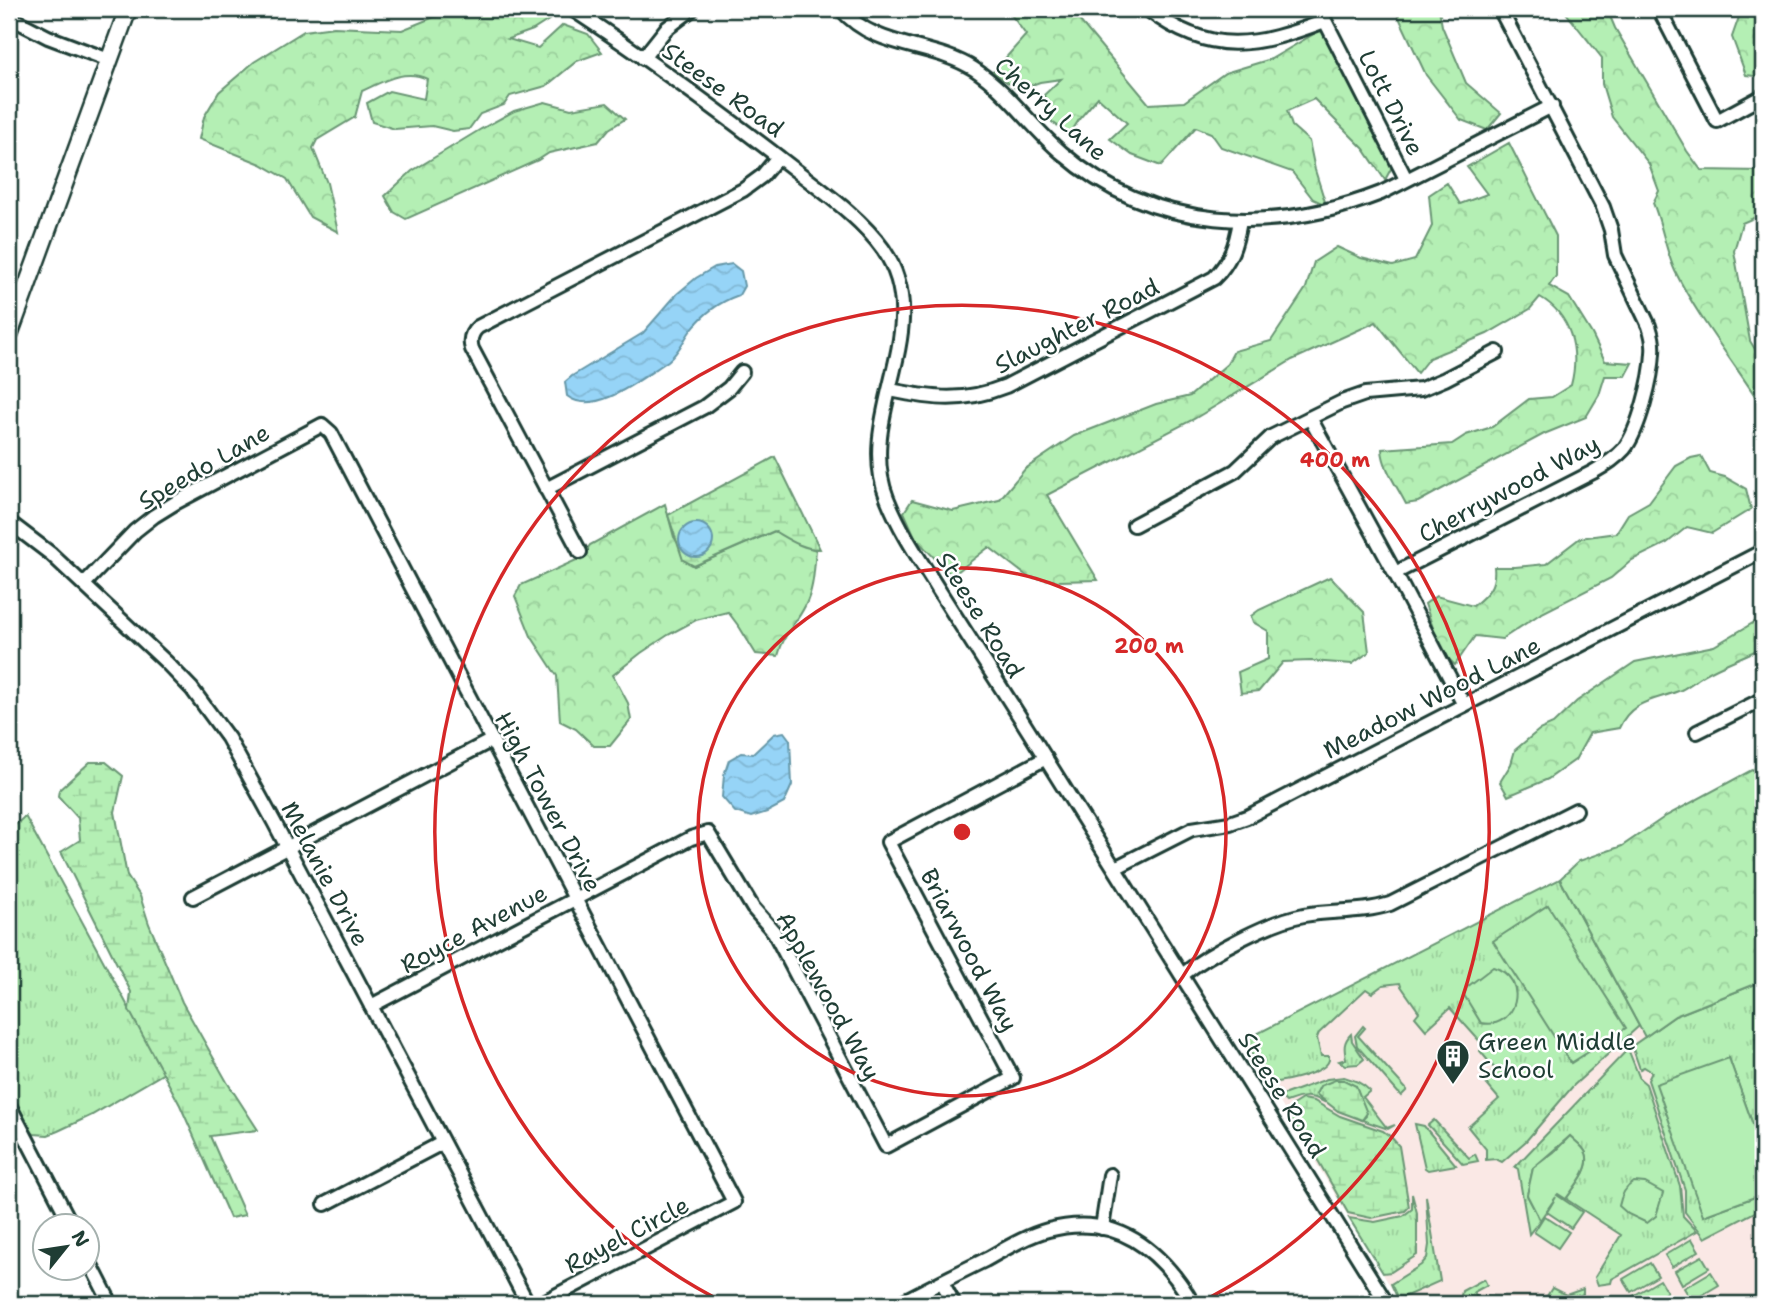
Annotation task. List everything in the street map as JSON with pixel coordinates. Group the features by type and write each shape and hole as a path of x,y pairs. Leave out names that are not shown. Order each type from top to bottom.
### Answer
{"main road":[{"path":"9,335 128,9"}],"street":[{"name":"Steese Road","path":"572,9 778,157 860,223 881,246 893,267 902,297 904,316 878,455 887,499 922,562 1387,1304"},
{"path":"643,58 666,29 692,9"},
{"name":"Cherry Lane","path":"841,9 858,24 882,38 948,57 974,69 995,86 1060,152 1092,176 1123,193 1177,212 1240,221 1292,219 1329,211 1381,193 1552,107"},
{"path":"1147,9 1180,30 1227,43 1267,40 1322,15"},
{"name":"Cherrywood Way","path":"1395,573 1604,466 1622,450 1636,425 1653,359 1649,326 1615,255 1611,230 1603,207 1500,9"},
{"path":"1660,9 1717,121 1763,96"},
{"name":"Lott Drive","path":"1322,15 1406,179"},
{"path":"9,18 48,37 109,60"},
{"path":"580,552 472,349 471,336 478,327 743,190 761,176 778,157"},
{"name":"Slaughter Road","path":"890,390 957,399 971,398 1006,386 1214,278 1227,264 1234,251 1240,221"},
{"path":"1134,525 1235,471 1271,438 1342,402 1365,394 1421,389 1497,352"},
{"path":"546,489 704,407 729,388 742,372"},
{"path":"1310,418 1464,705"},
{"name":"Speedo Lane","path":"84,584 135,531 154,516 322,425"},
{"name":"High Tower Drive","path":"322,425 331,433 734,1202"},
{"name":"Melanie Drive","path":"9,522 37,541 84,584 174,671 214,718 238,756 528,1304"},
{"name":"Meadow Wood Lane","path":"1115,868 1192,829 1247,817 1763,551"},
{"path":"1697,732 1763,699"},
{"path":"192,897 492,740"},
{"name":"Briarwood Way","path":"1013,1078 888,842 1046,758"},
{"path":"1182,975 1208,958 1283,920 1304,915 1367,910 1391,904 1576,810"},
{"name":"Royce Avenue","path":"371,1006 691,838 708,833"},
{"name":"Applewood Way","path":"708,833 753,908 774,932 886,1146 1013,1078"},
{"path":"9,1105 65,1212"},
{"path":"325,1204 442,1143"},
{"path":"1102,1228 1110,1175"},
{"name":"Rayel Circle","path":"540,1304 734,1202"},
{"path":"898,1304 1032,1235 1080,1226 1102,1228 1128,1236 1156,1254 1178,1278 1193,1304"},
{"path":"100,1282 111,1304"},
{"path":"942,1282 954,1304"}],"shaded area":[{"path":"1560,879 1645,1037 1763,981 1763,1304 1401,1304 1243,1041"}],"green space":[{"path":"454,9 533,9 552,18 533,30 508,39 538,48 563,25 588,34 602,52 577,61 546,86 510,96 504,105 480,114 469,129 453,131 432,126 395,129 372,122 367,103 389,91 424,99 427,79 419,76 394,77 362,91 355,117 317,140 313,148 327,183 338,232 310,217 287,179 261,164 199,139 204,117 219,92 254,62 304,31 334,27 402,30"},
{"path":"1007,9 1070,9 1149,104 1184,102 1225,73 1271,59 1324,28 1393,165 1385,180 1364,149 1314,99 1287,111 1292,126 1309,141 1326,205 1313,199 1292,172 1221,147 1211,133 1196,127 1161,166 1132,155 1110,139 1127,123 1098,97 1070,134 1052,122 1044,95 1061,79 1040,82 1018,90 993,72 1026,35"},
{"path":"1395,9 1439,9 1442,26 1466,83 1501,113 1487,130 1461,120 1426,75"},
{"path":"1563,9 1607,9 1615,28 1687,151 1701,170 1763,169 1763,214 1742,223 1734,251 1750,341 1763,362 1763,408 1684,289 1669,255 1653,203 1659,191 1649,164 1612,117 1602,84 1602,58"},
{"path":"1717,9 1758,9 1763,19 1763,77 1746,75 1732,37 1739,17 1721,16"},
{"path":"545,102 571,109 607,103 625,119 609,129 598,142 549,153 406,219 394,212 385,196 412,171 514,111"},
{"path":"1509,143 1556,236 1556,276 1549,286 1569,297 1605,361 1632,363 1625,376 1605,376 1599,395 1586,417 1544,434 1418,502 1406,504 1388,470 1382,449 1452,444 1466,435 1492,427 1529,399 1552,397 1571,385 1574,372 1573,347 1566,324 1559,313 1540,297 1530,309 1487,334 1429,358 1417,373 1376,322 1292,360 1194,419 1047,495 1098,580 1059,581 1028,577 989,547 952,576 916,539 904,512 912,500 953,511 999,500 1025,469 1074,436 1156,404 1190,396 1227,364 1234,351 1271,341 1306,288 1314,262 1337,247 1361,258 1393,266 1415,260 1432,226 1429,195 1447,183 1460,204 1487,194 1467,167"},
{"path":"1701,456 1710,473 1725,477 1746,489 1751,509 1712,533 1687,527 1667,543 1632,560 1611,578 1540,614 1502,639 1475,636 1455,665 1441,652 1425,604 1436,596 1473,606 1490,589 1494,579 1494,567 1546,564 1580,538 1616,533 1628,514 1649,502 1676,466"},
{"path":"775,457 820,549 802,546 774,531 694,566 683,560 668,515"},
{"path":"665,504 674,537 694,566 775,531 816,550 810,593 783,641 778,656 756,654 728,612 696,620 641,653 613,675 628,703 631,720 610,746 594,746 576,729 560,721 557,676 531,636 515,596 521,585 581,558 590,545"},
{"path":"1330,577 1364,612 1369,652 1352,664 1283,662 1259,691 1241,693 1238,672 1268,659 1268,631 1253,622 1251,616"},
{"path":"1763,617 1763,647 1711,671 1681,690 1637,706 1624,718 1619,728 1590,733 1575,760 1548,779 1508,796 1500,782 1511,764 1515,750 1539,730 1553,724 1577,701 1635,662 1714,646"},
{"path":"90,762 106,762 123,776 115,812 127,876 140,896 182,1002 227,1082 258,1130 210,1136 245,1215 230,1218 180,1105 129,1010 131,992 61,852 80,840 78,818 58,796 59,790"},
{"path":"1763,764 1763,981 1675,1016 1645,1037 1560,879 1579,861 1622,846 1666,816"},
{"path":"25,816 164,1073 92,1115 48,1135 34,1134 27,1128 9,1092 9,831"},
{"path":"1560,879 1639,1026 1573,1086 1526,1141 1502,1162 1496,1159 1486,1160 1486,1149 1468,1127 1499,1099 1483,1080 1495,1069 1480,1051 1484,1046 1450,1008 1426,1030 1415,1017 1419,1012 1400,983 1383,985 1372,993 1366,989 1319,1033 1317,1038 1321,1056 1329,1056 1329,1060 1313,1073 1271,1083 1243,1041"},
{"path":"1548,905 1626,1028 1571,1063 1493,941"},
{"path":"1493,967 1505,973 1512,982 1515,1002 1511,1012 1503,1019 1493,1023 1481,1023 1464,995 1467,987"},
{"path":"1763,981 1763,1033 1755,1038 1763,1063 1763,1153 1729,1058 1703,1216 1763,1194 1763,1208 1705,1238 1685,1212 1685,1190 1648,1080 1652,1072 1644,1067 1640,1069 1632,1046 1675,1016"},
{"path":"1363,1026 1365,1028 1358,1036 1407,1090 1401,1096 1357,1046 1355,1036"},
{"path":"1351,1034 1352,1041 1364,1059 1358,1064 1345,1065 1339,1061 1346,1059 1345,1045"},
{"path":"1628,1049 1640,1079 1646,1084 1680,1186 1683,1216 1697,1231 1612,1279 1611,1283 1598,1285 1595,1277 1621,1235 1566,1199 1587,1165 1585,1150 1570,1136 1533,1168 1527,1195 1540,1220 1529,1234 1518,1169 1515,1167"},
{"path":"1729,1058 1763,1153 1763,1194 1703,1216 1656,1084"},
{"path":"1344,1077 1367,1088 1370,1091 1363,1097 1387,1128 1395,1125 1388,1129 1362,1120 1366,1116 1356,1086 1317,1095 1326,1103 1306,1097 1286,1102 1280,1096 1327,1079"},
{"path":"1335,1080 1344,1080 1356,1086 1367,1113 1362,1120 1338,1111 1316,1094 1320,1086"},
{"path":"1302,1099 1314,1101 1340,1116 1383,1131 1391,1137 1399,1146 1409,1207 1405,1211 1371,1218 1348,1213 1308,1143 1289,1118 1291,1106"},
{"path":"1434,1120 1469,1158 1475,1154 1478,1161 1463,1164 1428,1125"},
{"path":"1415,1124 1424,1126 1456,1165 1428,1170 1425,1168"},
{"path":"1570,1136 1583,1148 1587,1159 1581,1177 1566,1199 1557,1195 1582,1212 1571,1228 1547,1212 1556,1197 1540,1220 1527,1195 1533,1168"},
{"path":"1634,1182 1645,1183 1663,1193 1656,1216 1647,1223 1628,1214 1619,1206 1624,1192"},
{"path":"1412,1194 1417,1213 1417,1255 1391,1272 1383,1273 1349,1218 1375,1222 1403,1216 1412,1209"},
{"path":"1426,1196 1440,1281 1404,1297 1397,1297 1391,1284 1421,1265 1427,1258 1429,1245"},
{"path":"1544,1216 1569,1232 1558,1248 1534,1232"},
{"path":"1692,1239 1699,1251 1672,1267 1665,1255"},
{"path":"1702,1256 1709,1268 1682,1284 1675,1271"},
{"path":"1650,1263 1658,1276 1631,1292 1623,1279"},
{"path":"1711,1272 1719,1285 1692,1301 1684,1288"},
{"path":"1484,1279 1487,1285 1474,1292 1480,1304 1464,1304 1462,1291"},
{"path":"1660,1280 1667,1292 1647,1304 1638,1304 1633,1296"},
{"path":"1552,1288 1566,1295 1583,1289 1583,1294 1564,1304 1530,1304 1547,1296"}],"water":[{"path":"732,264 741,271 744,286 739,295 718,305 701,318 668,361 605,399 578,401 567,396 565,382 572,376 643,333 677,294 696,278 715,267"},
{"path":"696,523 708,528 713,540 708,552 696,557 684,552 679,540 684,528"},
{"path":"784,732 790,740 792,785 784,803 751,817 735,812 722,797 724,775 729,760 741,753 753,754 774,734"}],"place":[{"name":"Green Middle School","path":"1453,1086"}]}
